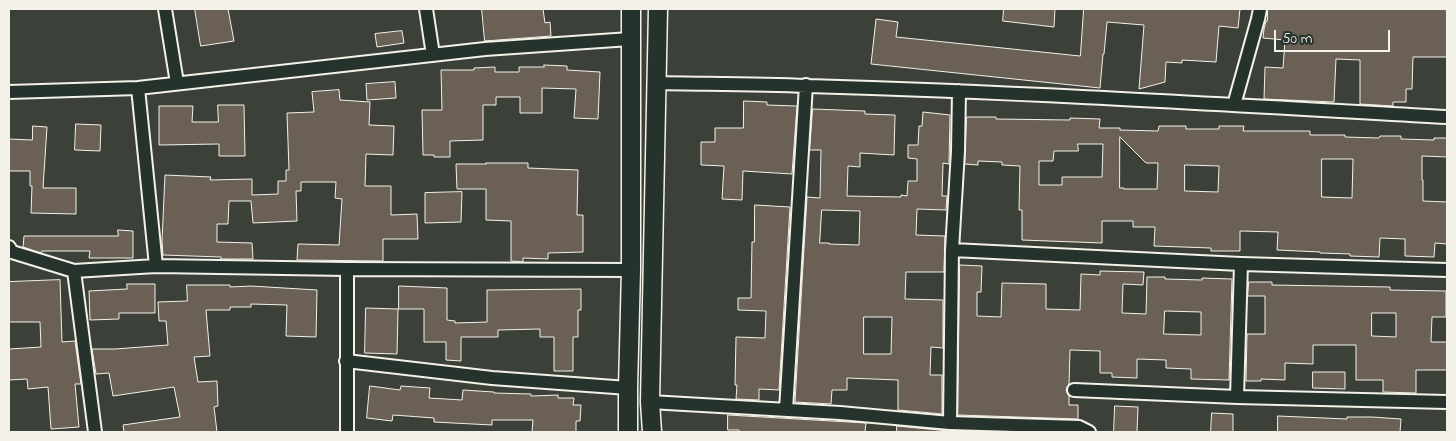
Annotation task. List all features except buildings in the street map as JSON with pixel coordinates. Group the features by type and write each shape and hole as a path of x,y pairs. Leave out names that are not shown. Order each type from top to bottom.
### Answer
{"main road":[{"path":"628,432 631,270 631,9"},
{"path":"652,432 650,402 658,9"}],"street":[{"path":"165,9 177,83"},
{"path":"426,9 433,55"},
{"path":"1234,104 1260,9"},
{"path":"9,92 138,88 485,49 630,39"},
{"path":"657,83 959,91 1234,104 1447,117"},
{"path":"786,410 806,86"},
{"path":"138,88 156,266"},
{"path":"950,423 952,250 958,151 959,91"},
{"path":"9,248 12,252 74,271 156,266 631,270"},
{"path":"952,250 1241,264 1447,270"},
{"path":"1237,397 1241,264"},
{"path":"346,269 347,432"},
{"path":"74,271 95,432"},
{"path":"346,360 492,378 628,388"},
{"path":"1074,390 1237,397 1447,402"},
{"path":"650,402 786,410 950,423 1079,427 1089,432"}]}
